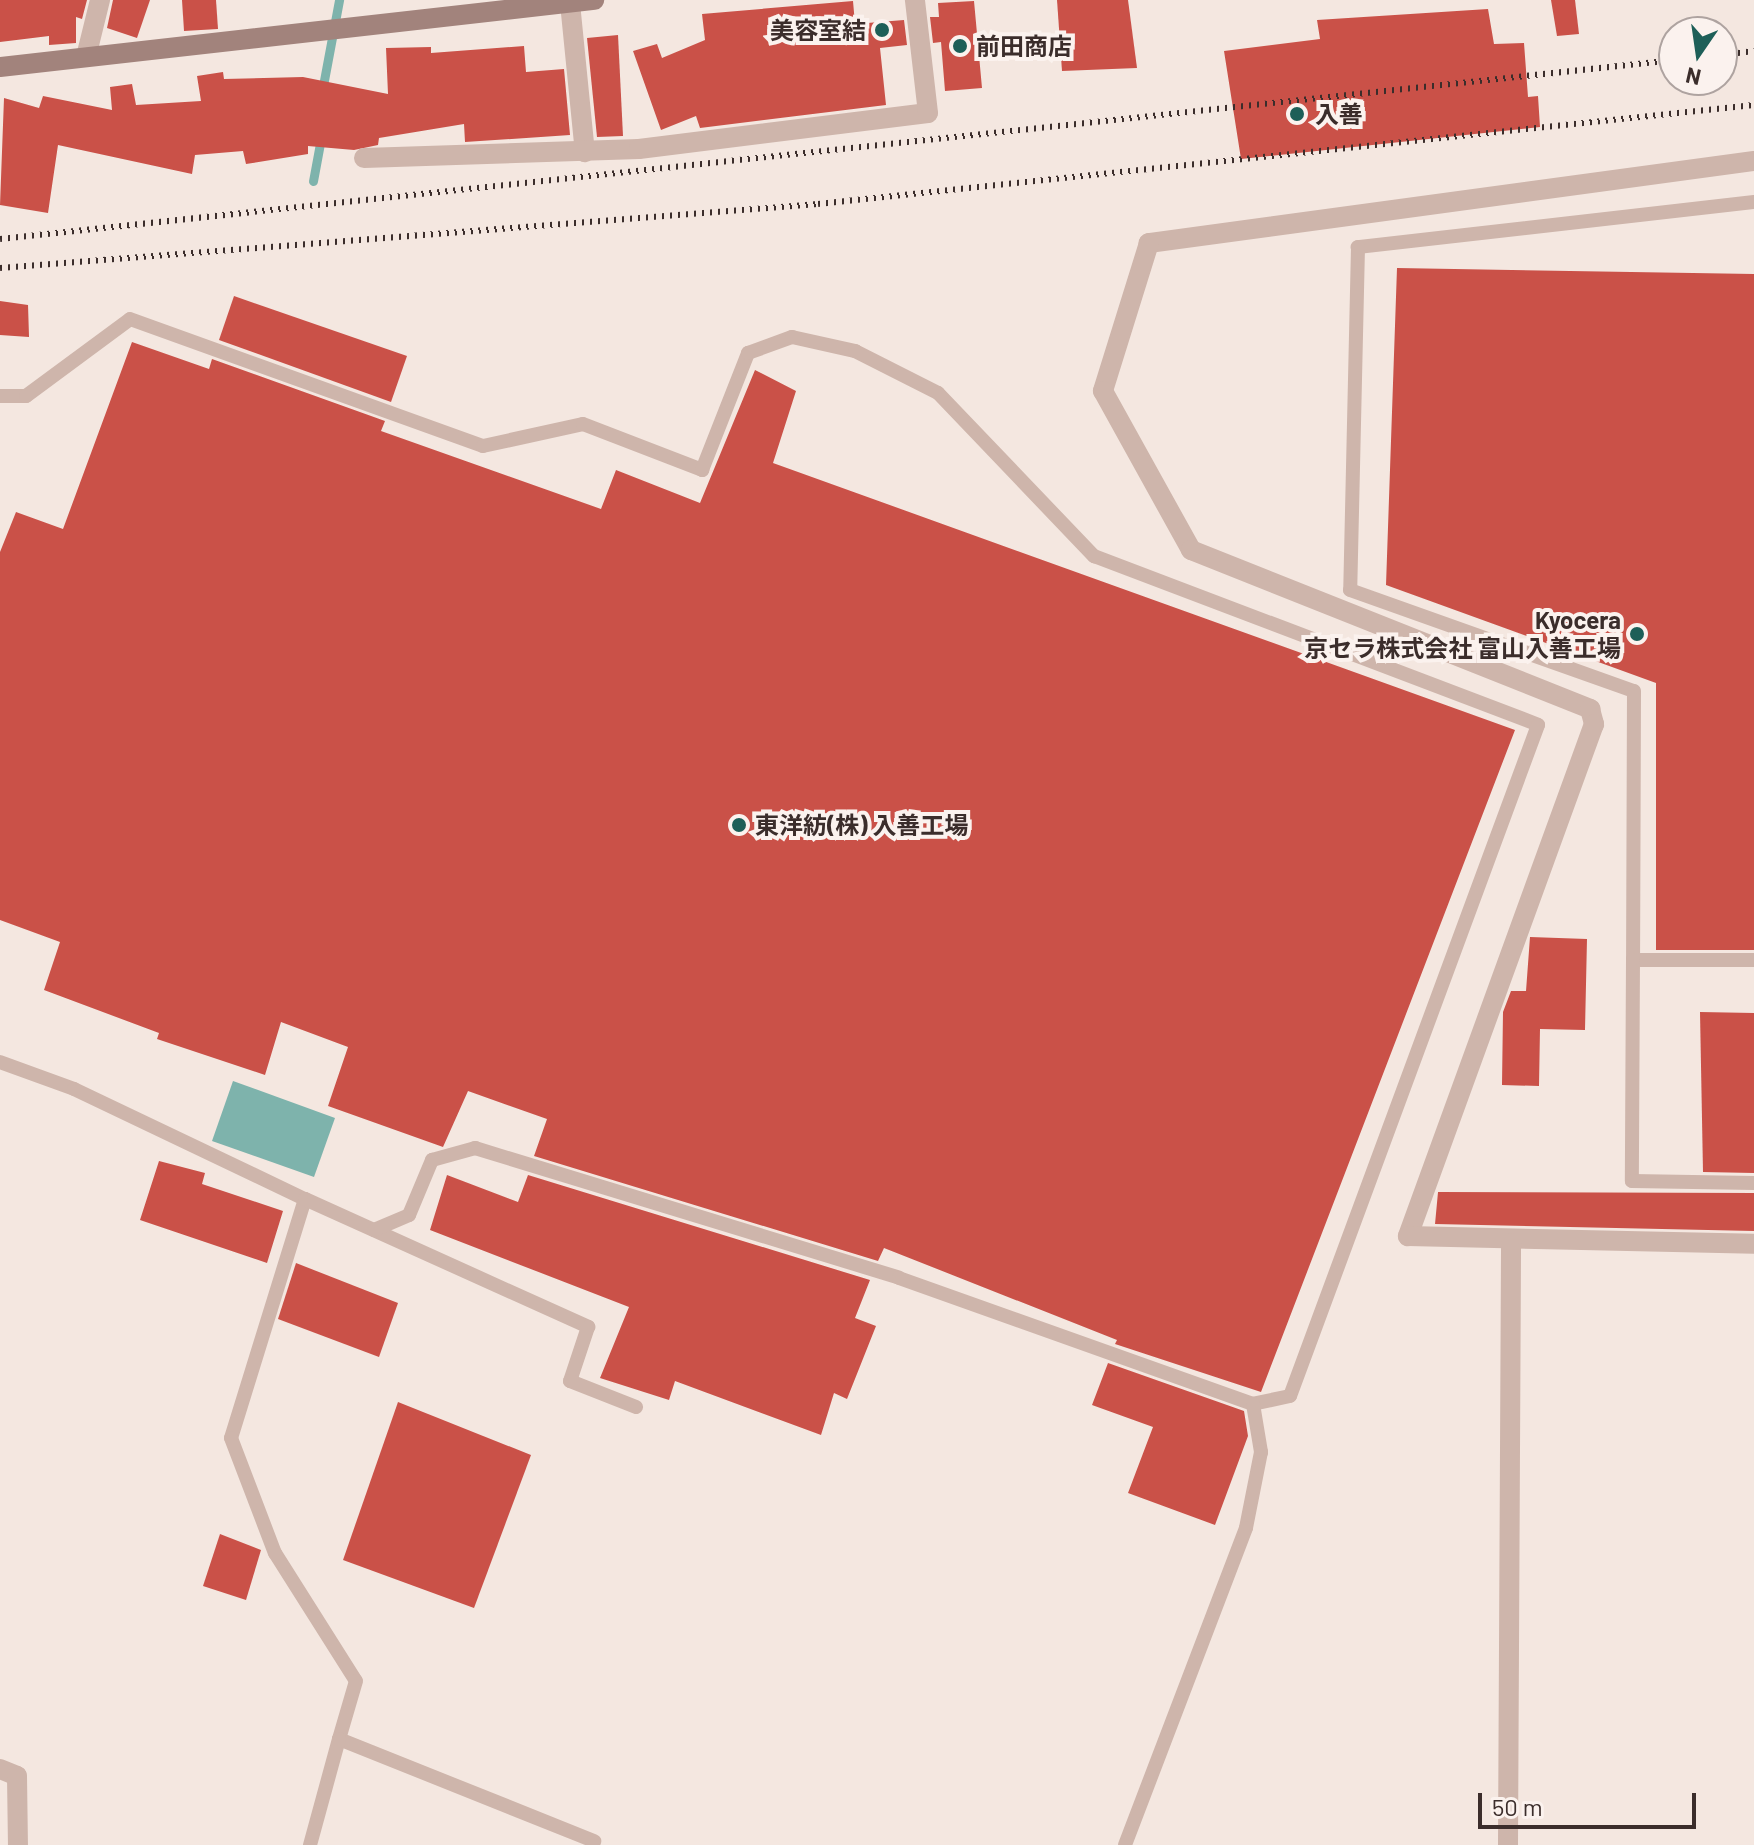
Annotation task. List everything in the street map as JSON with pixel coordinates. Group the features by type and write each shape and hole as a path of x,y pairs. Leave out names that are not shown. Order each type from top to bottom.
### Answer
{"street":[{"path":"86,57 100,0"},
{"path":"364,158 585,152 715,142 928,113 915,0"},
{"path":"0,67 580,1 585,152"},
{"path":"1754,161 1149,243 1103,391 1191,550 1590,709 1594,724 1408,1236 1511,1243 1754,1244"},
{"path":"1508,1845 1511,1243"},
{"path":"0,1769 17,1776 18,1845"}],"lane":[{"path":"1754,202 1358,247 1350,590 1634,691 1632,1181 1754,1183"},
{"path":"0,396 26,396 130,319 483,446 583,424 702,470 748,353 792,337 855,351 938,393 1094,556 1538,725 1290,1396 1253,1404 899,1278 475,1148 432,1160 409,1215 374,1230"},
{"path":"1633,960 1754,960"},
{"path":"0,1062 74,1089 305,1199 588,1327 570,1381 636,1407"},
{"path":"305,1199 231,1438 275,1553 356,1681 310,1845"},
{"path":"1125,1845 1246,1528 1261,1452 1253,1404"},
{"path":"339,1739 594,1841"}],"water":[{"path":"233,1081 335,1118 314,1177 212,1141"}],"building":[{"path":"0,0 87,0 82,19 76,17 76,43 49,45 49,36 0,42"},
{"path":"113,0 150,0 137,38 107,28"},
{"path":"182,0 216,0 218,29 184,31"},
{"path":"1057,0 1128,0 1137,68 1062,71"},
{"path":"1551,0 1575,0 1579,34 1557,36"},
{"path":"853,1 855,24 904,20 907,45 880,48 886,105 700,128 696,116 661,130 633,51 657,44 662,58 705,40 702,14"},
{"name":"前田商店","path":"974,1 982,88 945,91 941,42 933,43 930,17 939,17 938,3"},
{"path":"1488,9 1494,44 1524,43 1528,97 1538,96 1540,127 1241,159 1224,51 1320,39 1317,20"},
{"path":"618,35 623,136 597,137 587,38"},
{"path":"524,46 526,72 564,69 570,135 465,142 464,124 379,138 378,145 354,150 308,146 308,154 246,164 243,151 195,155 192,174 58,145 48,213 0,205 4,98 39,108 43,96 112,110 110,87 132,84 136,105 201,101 197,76 223,72 224,79 303,77 388,94 386,48 431,47 431,53"},
{"name":"Kyocera 京セラ株式会社 富山入善工場","path":"1397,268 1754,274 1754,950 1656,950 1656,683 1386,585"},
{"path":"234,296 407,356 391,402 219,340"},
{"path":"0,301 28,305 29,337 0,335"},
{"name":"東洋紡(株) 入善工場","path":"132,342 209,369 212,359 385,421 381,431 601,509 616,470 700,503 755,370 796,391 773,463 1515,730 1261,1392 1115,1344 1117,1340 884,1248 878,1261 534,1156 547,1119 468,1091 443,1147 328,1106 348,1047 281,1022 265,1075 157,1039 159,1033 44,990 60,942 0,920 0,552 16,512 63,529"},
{"path":"1530,937 1587,939 1585,1030 1540,1029 1539,1086 1502,1085 1503,1012 1511,991 1526,991"},
{"path":"1700,1012 1754,1013 1754,1173 1703,1172"},
{"path":"159,1161 205,1173 202,1184 283,1211 267,1263 140,1220"},
{"path":"447,1175 518,1202 528,1175 870,1280 855,1318 876,1326 847,1399 834,1393 821,1435 675,1381 669,1400 600,1378 629,1307 430,1230"},
{"path":"1438,1192 1754,1193 1754,1231 1435,1224"},
{"path":"296,1263 398,1303 379,1357 278,1319"},
{"path":"1108,1363 1244,1411 1248,1436 1215,1525 1128,1493 1153,1427 1092,1405"},
{"path":"398,1402 531,1455 474,1608 343,1560"},
{"path":"220,1534 261,1550 246,1600 203,1586"}],"waterway":[{"path":"322,91 339,0"},
{"path":"313,181 321,138"}],"railway":[{"path":"1738,53 1754,51"},
{"path":"0,239 1658,62"},
{"path":"0,268 818,204 1754,105"}],"place":[{"name":"美容室結","path":"882,30"},
{"name":"前田商店","path":"960,46"},
{"name":"入善","path":"1297,114"},
{"name":"Kyocera 京セラ株式会社 富山入善工場","path":"1637,634"},
{"name":"東洋紡(株) 入善工場","path":"739,825"}]}
